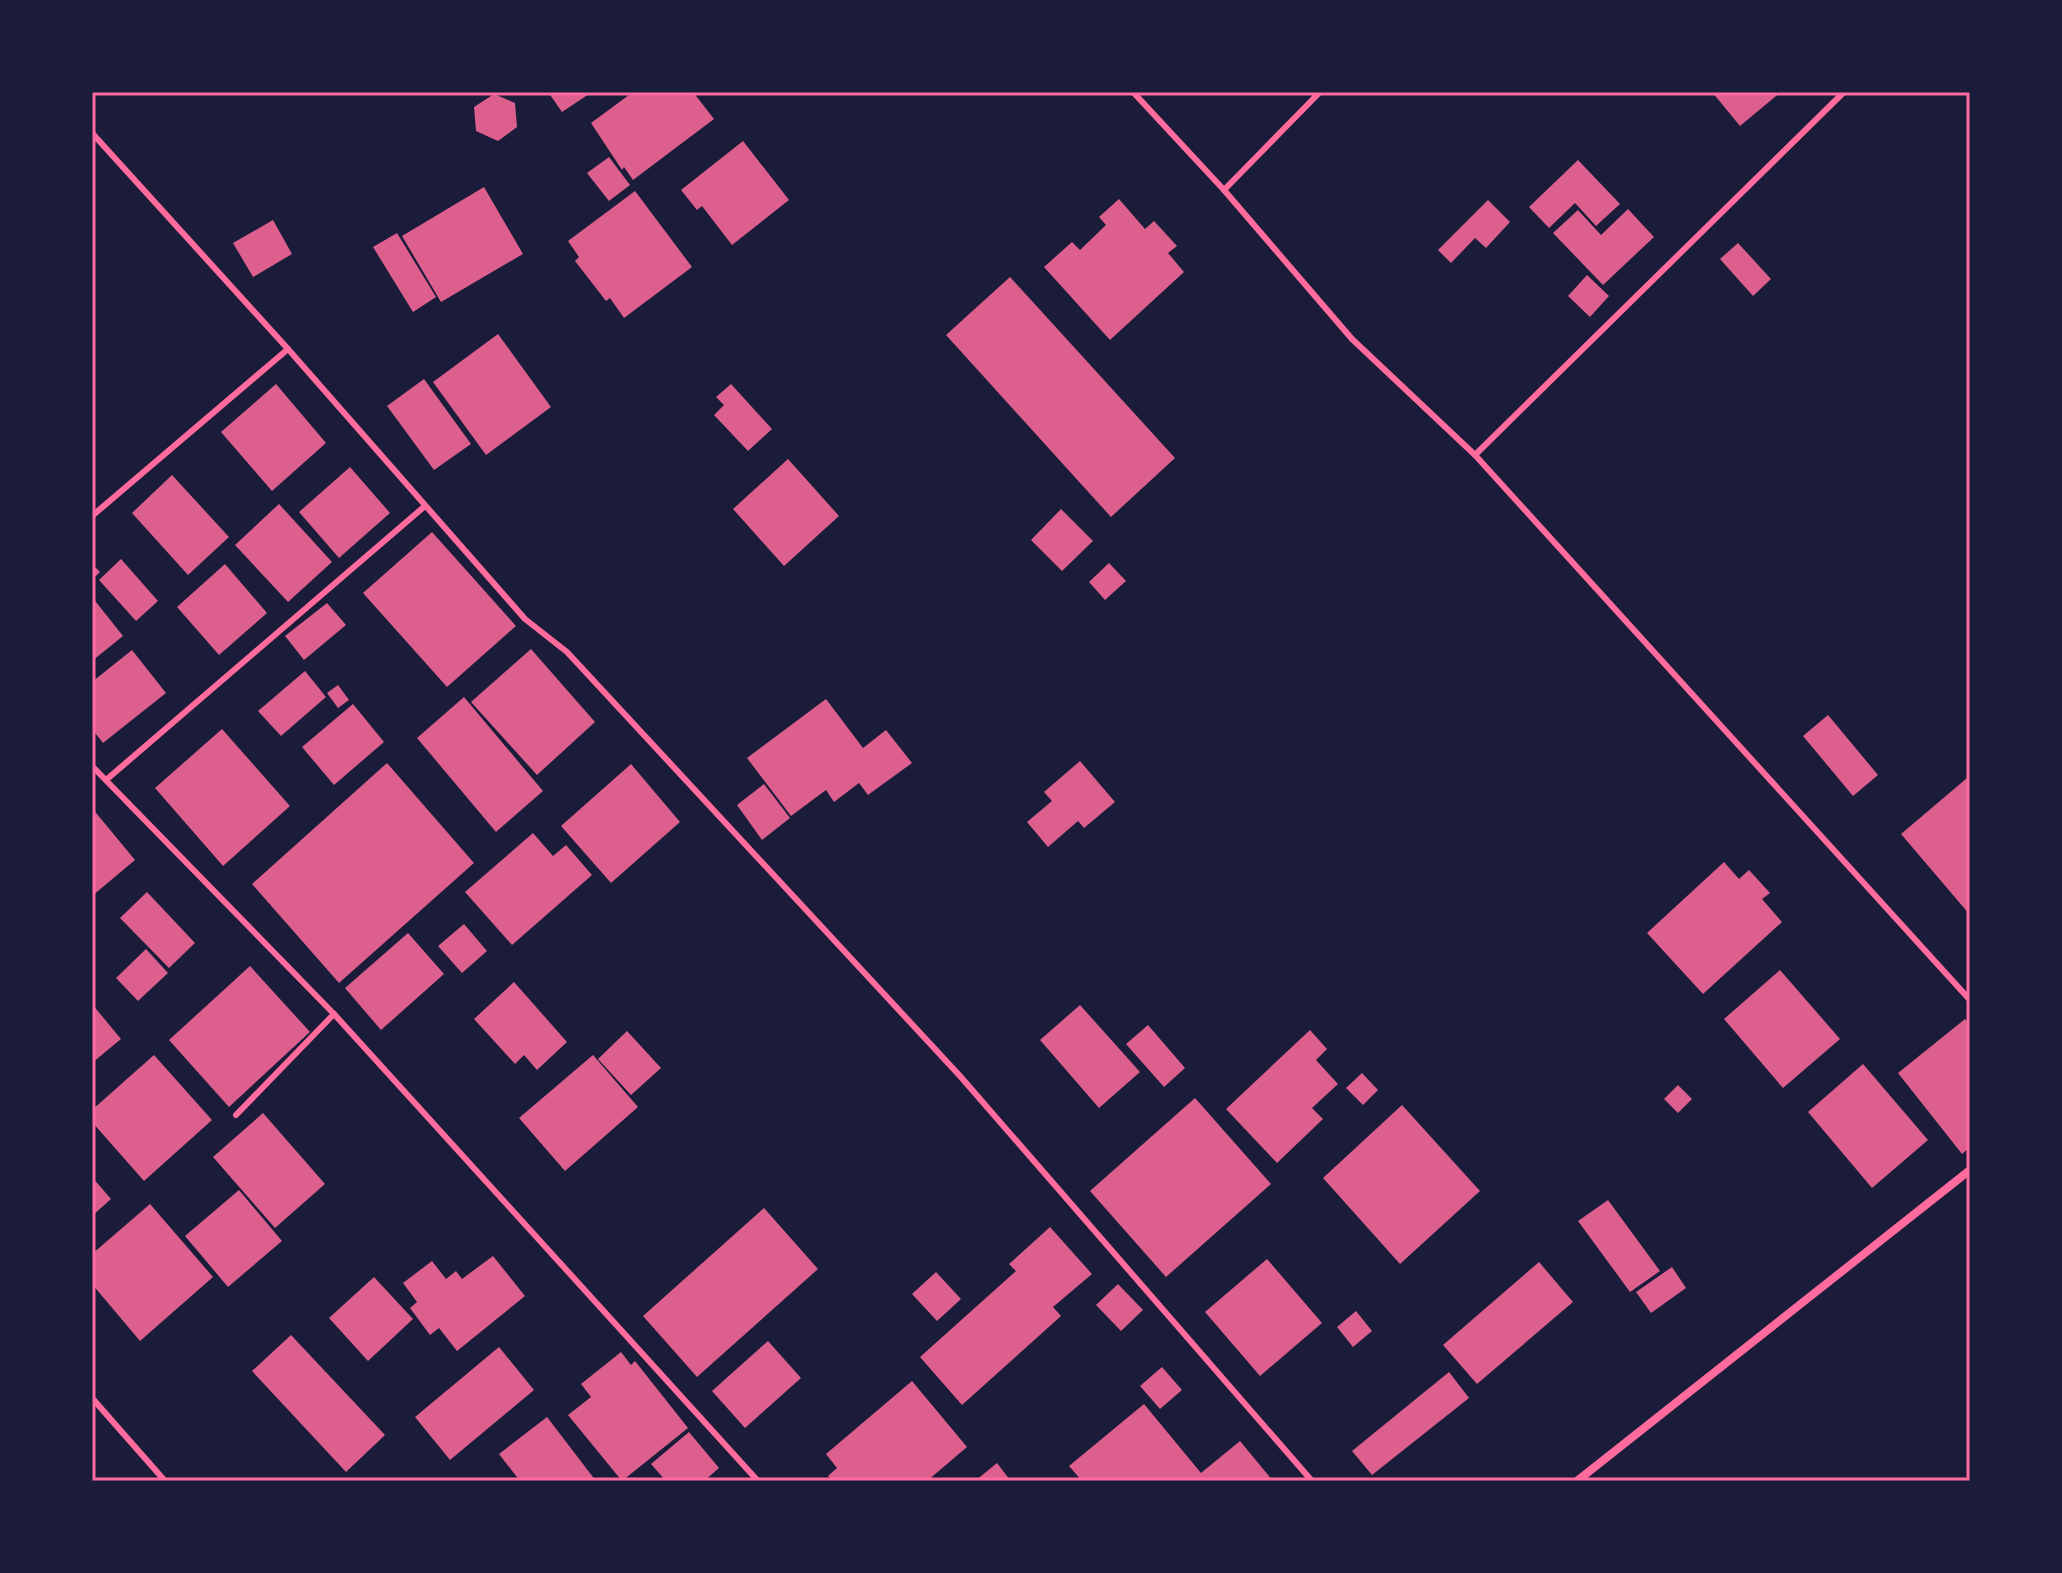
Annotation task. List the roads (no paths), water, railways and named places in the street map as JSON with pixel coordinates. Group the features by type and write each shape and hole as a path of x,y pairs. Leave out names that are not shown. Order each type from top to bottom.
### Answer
{"street":[{"path":"1577,1481 1970,1170"}],"lane":[{"path":"1133,92 1224,190 1352,339 1475,455 1970,1000"},
{"path":"1224,190 1320,92"},
{"path":"1475,455 1844,92"},
{"path":"92,133 288,349 525,619 567,652 960,1076 1312,1481"},
{"path":"92,516 288,349"},
{"path":"106,780 425,506"},
{"path":"92,766 334,1014 758,1481"},
{"path":"236,1115 334,1014"},
{"path":"92,1398 165,1481"}]}
